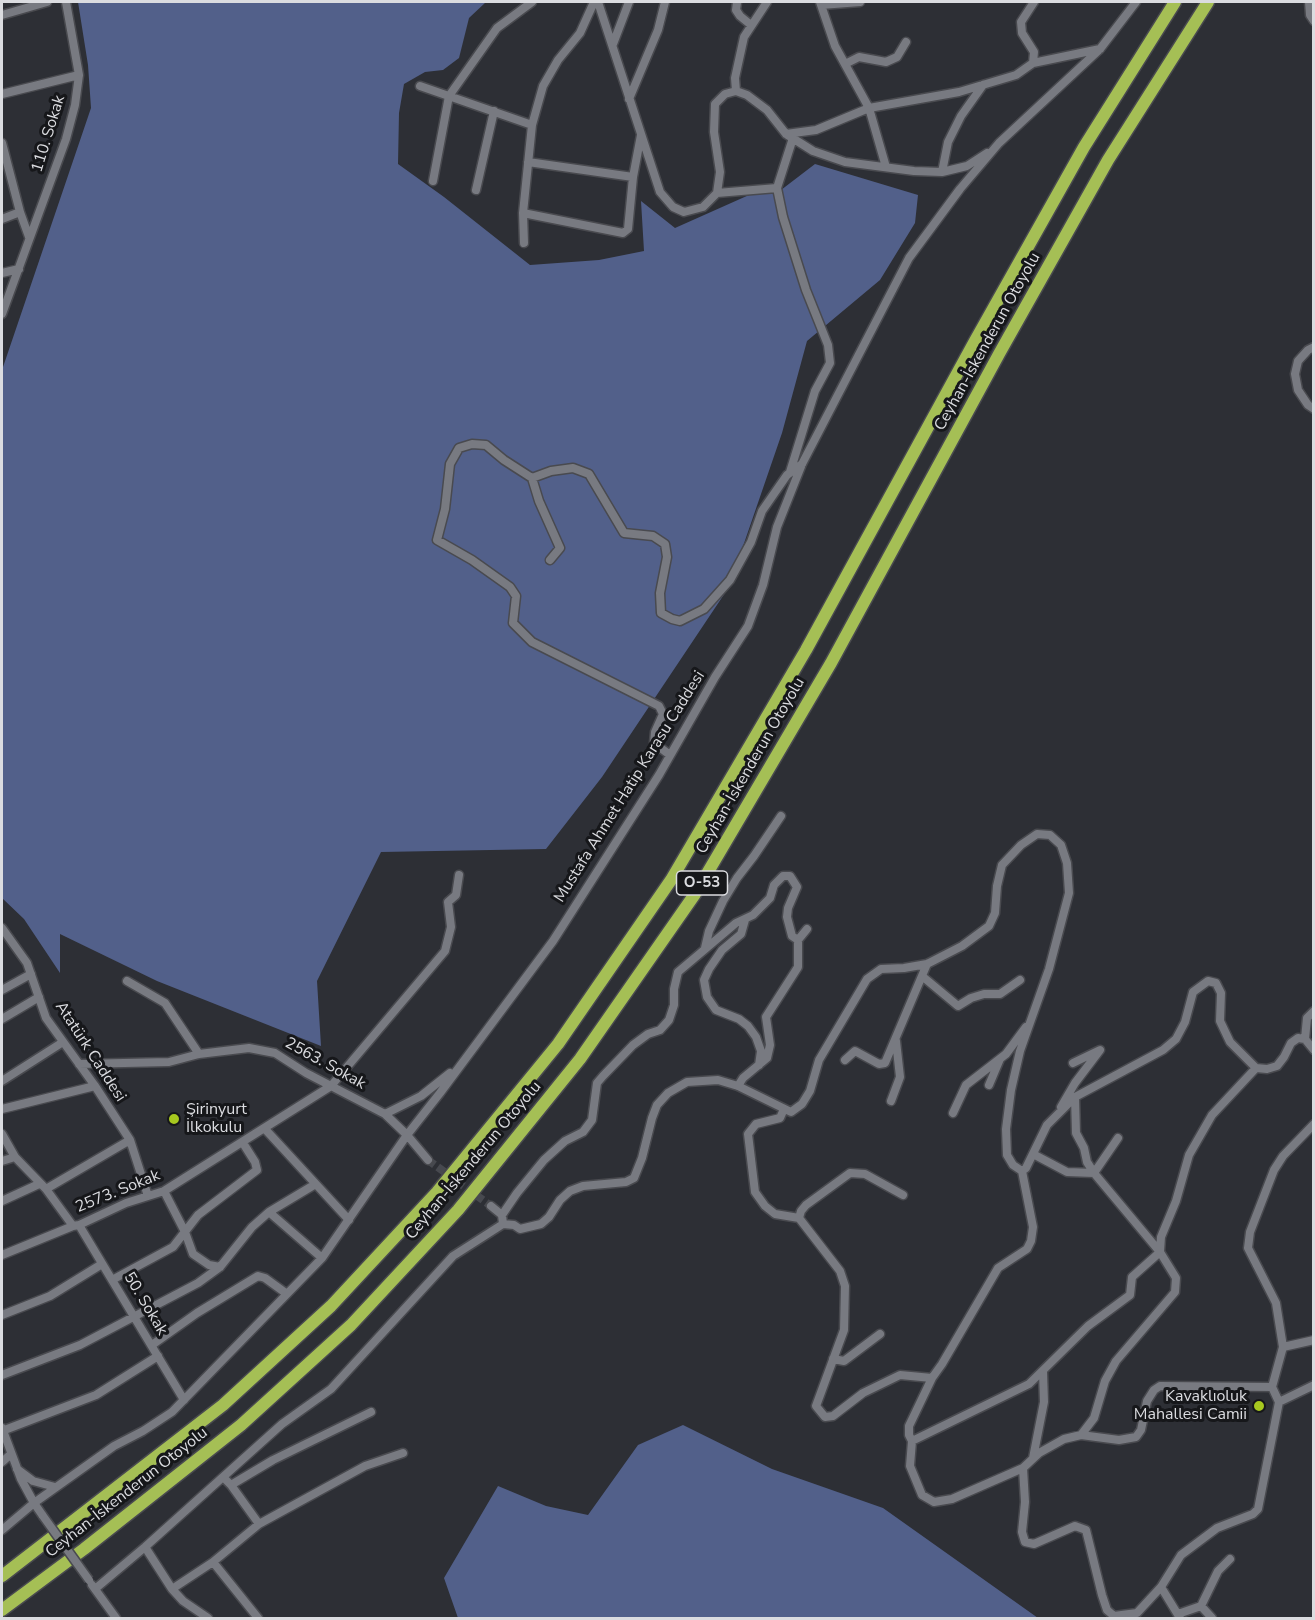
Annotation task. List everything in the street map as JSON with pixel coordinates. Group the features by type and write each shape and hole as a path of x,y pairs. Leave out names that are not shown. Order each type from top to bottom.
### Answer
{"highway":[{"name":"Ceyhan-İskenderun Otoyolu","path":"2,1576 223,1405 331,1306 437,1192 558,1044 672,880 806,650 1078,157 1175,2"},
{"name":"Ceyhan-İskenderun Otoyolu","path":"2,1610 242,1425 351,1325 459,1210 580,1059 695,894 831,663 999,354 1108,160 1208,2"}],"street":[{"path":"2,15 47,2"},
{"name":"110. Sokak","path":"2,314 66,139 75,105 79,75 66,2"},
{"path":"612,44 629,2"},
{"path":"629,99 658,30 665,2"},
{"path":"737,2 736,10 751,25"},
{"path":"736,91 735,78 744,36 766,2"},
{"path":"860,2 820,3 835,46 868,108 886,167"},
{"path":"1033,63 1034,52 1022,33 1021,22 1034,2"},
{"name":"Mustafa Ahmet Hatip Karasu Caddesi","path":"2,1530 55,1487 114,1446 172,1412 322,1258 407,1135 553,941 748,626 763,585 777,527 802,464 909,258 960,189 999,143 1100,50 1136,2"},
{"path":"1309,2 1314,21"},
{"path":"433,181 449,96 497,28 526,3"},
{"path":"599,3 660,192 673,207 684,213 703,207 717,193 720,172 714,132 715,104 725,94 736,91 747,95 767,110 790,136 813,152 845,162 942,172 967,166 999,143"},
{"path":"524,243 523,213 532,125 543,86 558,60 580,33 599,3"},
{"path":"845,64 859,57 886,62 897,57 906,42"},
{"path":"790,136 816,130 868,108 959,92 1016,75 1033,63 1100,50"},
{"path":"2,94 79,75"},
{"path":"942,172 948,142 961,116 983,85"},
{"path":"420,86 532,125"},
{"path":"476,190 495,111"},
{"path":"523,213 623,233 628,230 633,177 641,134"},
{"path":"532,478 551,471 573,468 589,474 624,533 654,536 664,544 667,557 660,592 661,613 672,619 681,621 704,609 730,580 751,542 762,511 790,472 815,391 830,363 828,345 806,290 783,217 777,188 790,136"},
{"path":"2,145 29,237"},
{"path":"528,162 633,177"},
{"path":"717,193 777,188"},
{"path":"2,219 20,212"},
{"path":"2,273 19,268"},
{"path":"1314,347 1298,361 1295,374 1298,390 1308,405 1314,409"},
{"path":"549,560 560,548 539,501 532,478 486,445 472,444 459,448 450,464 445,509 437,540 472,560 510,587 516,596 513,623 532,642 658,705 663,714 654,743 670,755"},
{"path":"790,472 802,464"},
{"path":"705,949 709,931 723,901 781,816"},
{"path":"491,1206 503,1219 520,1229 541,1224 570,1191 584,1186 626,1182 634,1178 642,1158 651,1118 657,1105 677,1086 687,1082 718,1080 738,1086 791,1112 802,1104 810,1091 819,1060 867,979 881,969 927,964 962,946 989,926 995,913 997,886 1002,866 1021,846 1037,834 1050,835 1061,845 1067,863 1069,893 1049,969 1030,1022 1011,1090 1006,1129 1007,1155 1013,1166 1022,1171"},
{"name":"2573. Sokak","path":"2,1255 164,1191 332,1086 445,951 451,927 448,902 456,895 459,875"},
{"path":"95,1589 282,1424 331,1389 453,1256 503,1219 517,1193 544,1160 565,1141 583,1132 592,1120 597,1083 633,1046 648,1035 660,1030 669,1020 674,1005 674,989 678,972 736,923 753,915 770,898 774,885 783,876 790,876 797,887 788,908 787,917 792,936 798,940"},
{"path":"745,920 741,934 722,950 704,980 707,997 716,1010 748,1026 756,1037 760,1052 759,1065"},
{"name":"Atatürk Caddesi","path":"2,928 27,963 46,1018 130,1140 148,1196"},
{"path":"738,1086 743,1078 767,1058 770,1045 766,1017 798,967 798,940 807,929"},
{"path":"2,946 12,940"},
{"path":"891,1101 900,1077 897,1033 927,964"},
{"path":"2,990 31,974"},
{"path":"922,976 958,1006 971,998 984,994 1000,994 1020,980"},
{"path":"128,981 165,1003 199,1054"},
{"path":"1272,1387 1160,1386 1154,1390 1147,1401 1141,1430 1136,1437 1119,1440 1081,1435 1064,1439 1039,1453 1023,1468 952,1499 934,1502 922,1495 910,1466 912,1441 909,1426 932,1378 998,1268 1027,1249 1031,1241 1033,1227 1022,1171 1047,1125 1075,1097 1164,1050 1176,1039 1185,1022 1193,992 1208,981 1216,983 1221,993 1220,1021 1230,1042 1256,1068 1267,1070 1277,1066 1291,1043 1298,1038 1305,1040 1314,1050"},
{"path":"2,1019 39,997"},
{"path":"1305,1040 1307,1018 1314,1011"},
{"path":"953,1113 966,1085 1006,1054 1030,1022"},
{"path":"845,1060 855,1051 879,1064 885,1063 896,1040"},
{"path":"2,1081 63,1042"},
{"name":"2563. Sokak","path":"79,1064 169,1062 199,1054 249,1048 275,1053 306,1073 385,1114 428,1160"},
{"path":"1058,1114 1075,1083 1100,1050 1073,1063"},
{"path":"989,1085 1000,1058"},
{"path":"385,1114 421,1096 463,1062"},
{"path":"912,1441 1029,1384 1088,1326 1130,1295 1132,1277 1161,1252 1161,1237 1176,1201 1189,1155 1212,1115 1256,1068"},
{"path":"2,1109 95,1086"},
{"path":"1075,1097 1076,1133 1084,1148 1087,1162 1161,1252 1176,1278 1175,1292 1116,1361 1105,1381 1094,1418 1081,1435"},
{"path":"784,1109 780,1118 756,1124 748,1134 754,1192 775,1214 799,1218 844,1279 844,1330 816,1407 825,1417 833,1416 863,1393 900,1374 932,1378"},
{"path":"1023,1468 1025,1502 1022,1532 1025,1542 1034,1544 1075,1526 1086,1530 1102,1595 1107,1610 1114,1616 1137,1613 1161,1587 1181,1555 1217,1528 1258,1509 1279,1402 1272,1387 1282,1347 1276,1303 1248,1248 1250,1232 1274,1170 1283,1156 1314,1124"},
{"path":"265,1129 314,1185 349,1220"},
{"name":"50. Sokak","path":"2,1134 15,1157 76,1225 135,1317 184,1400"},
{"path":"1094,1173 1118,1137"},
{"path":"2,1201 42,1186 130,1140"},
{"path":"112,1280 173,1247 198,1215 257,1170 255,1162 243,1143"},
{"path":"1033,1154 1067,1172 1094,1173"},
{"path":"2,1161 15,1157"},
{"path":"799,1218 806,1205 850,1173 866,1174 903,1195"},
{"path":"2,1375 80,1345 198,1283 220,1267 252,1227 269,1212 314,1185"},
{"path":"164,1191 185,1232 188,1244 197,1258 208,1265 220,1267"},
{"path":"269,1212 322,1258"},
{"path":"2,1315 50,1296 102,1264"},
{"path":"152,1345 197,1313 258,1276 265,1278 287,1294"},
{"path":"833,1359 844,1361 880,1334"},
{"path":"1282,1347 1314,1340"},
{"path":"116,1618 34,1503 2,1430 96,1395 158,1356"},
{"path":"1032,1459 1044,1402 1043,1372"},
{"path":"1279,1402 1314,1385"},
{"path":"231,1485 273,1460 371,1412"},
{"path":"172,1589 213,1562 259,1524 365,1467 404,1453"},
{"path":"2,1462 11,1454"},
{"path":"17,1468 33,1481 55,1487"},
{"path":"223,1477 259,1524"},
{"path":"145,1547 172,1589 183,1601 208,1618"},
{"path":"1161,1587 1179,1616 1201,1606 1218,1571 1230,1558"},
{"path":"213,1562 257,1618"},
{"path":"1201,1606 1212,1618"}],"shaded area":[{"path":"78,2 486,2 469,18 459,58 443,70 425,72 404,84 399,113 398,164 530,265 599,260 644,251 641,201 675,228 749,195 781,190 815,164 918,195 915,223 880,280 807,341 782,433 729,587 602,777 546,849 381,852 317,981 321,1046 157,981 60,934 60,973 24,919 2,898 2,370 91,108 88,65"},
{"path":"683,1425 772,1469 883,1508 1038,1618 458,1618 444,1578 498,1486 546,1506 588,1515 638,1445"}],"tunnel":[{"path":"428,1160 491,1206"}],"place":[{"name":"Şirinyurt İlkokulu","path":"174,1119"},
{"name":"Kavaklıoluk Mahallesi Camii","path":"1259,1406"}]}
